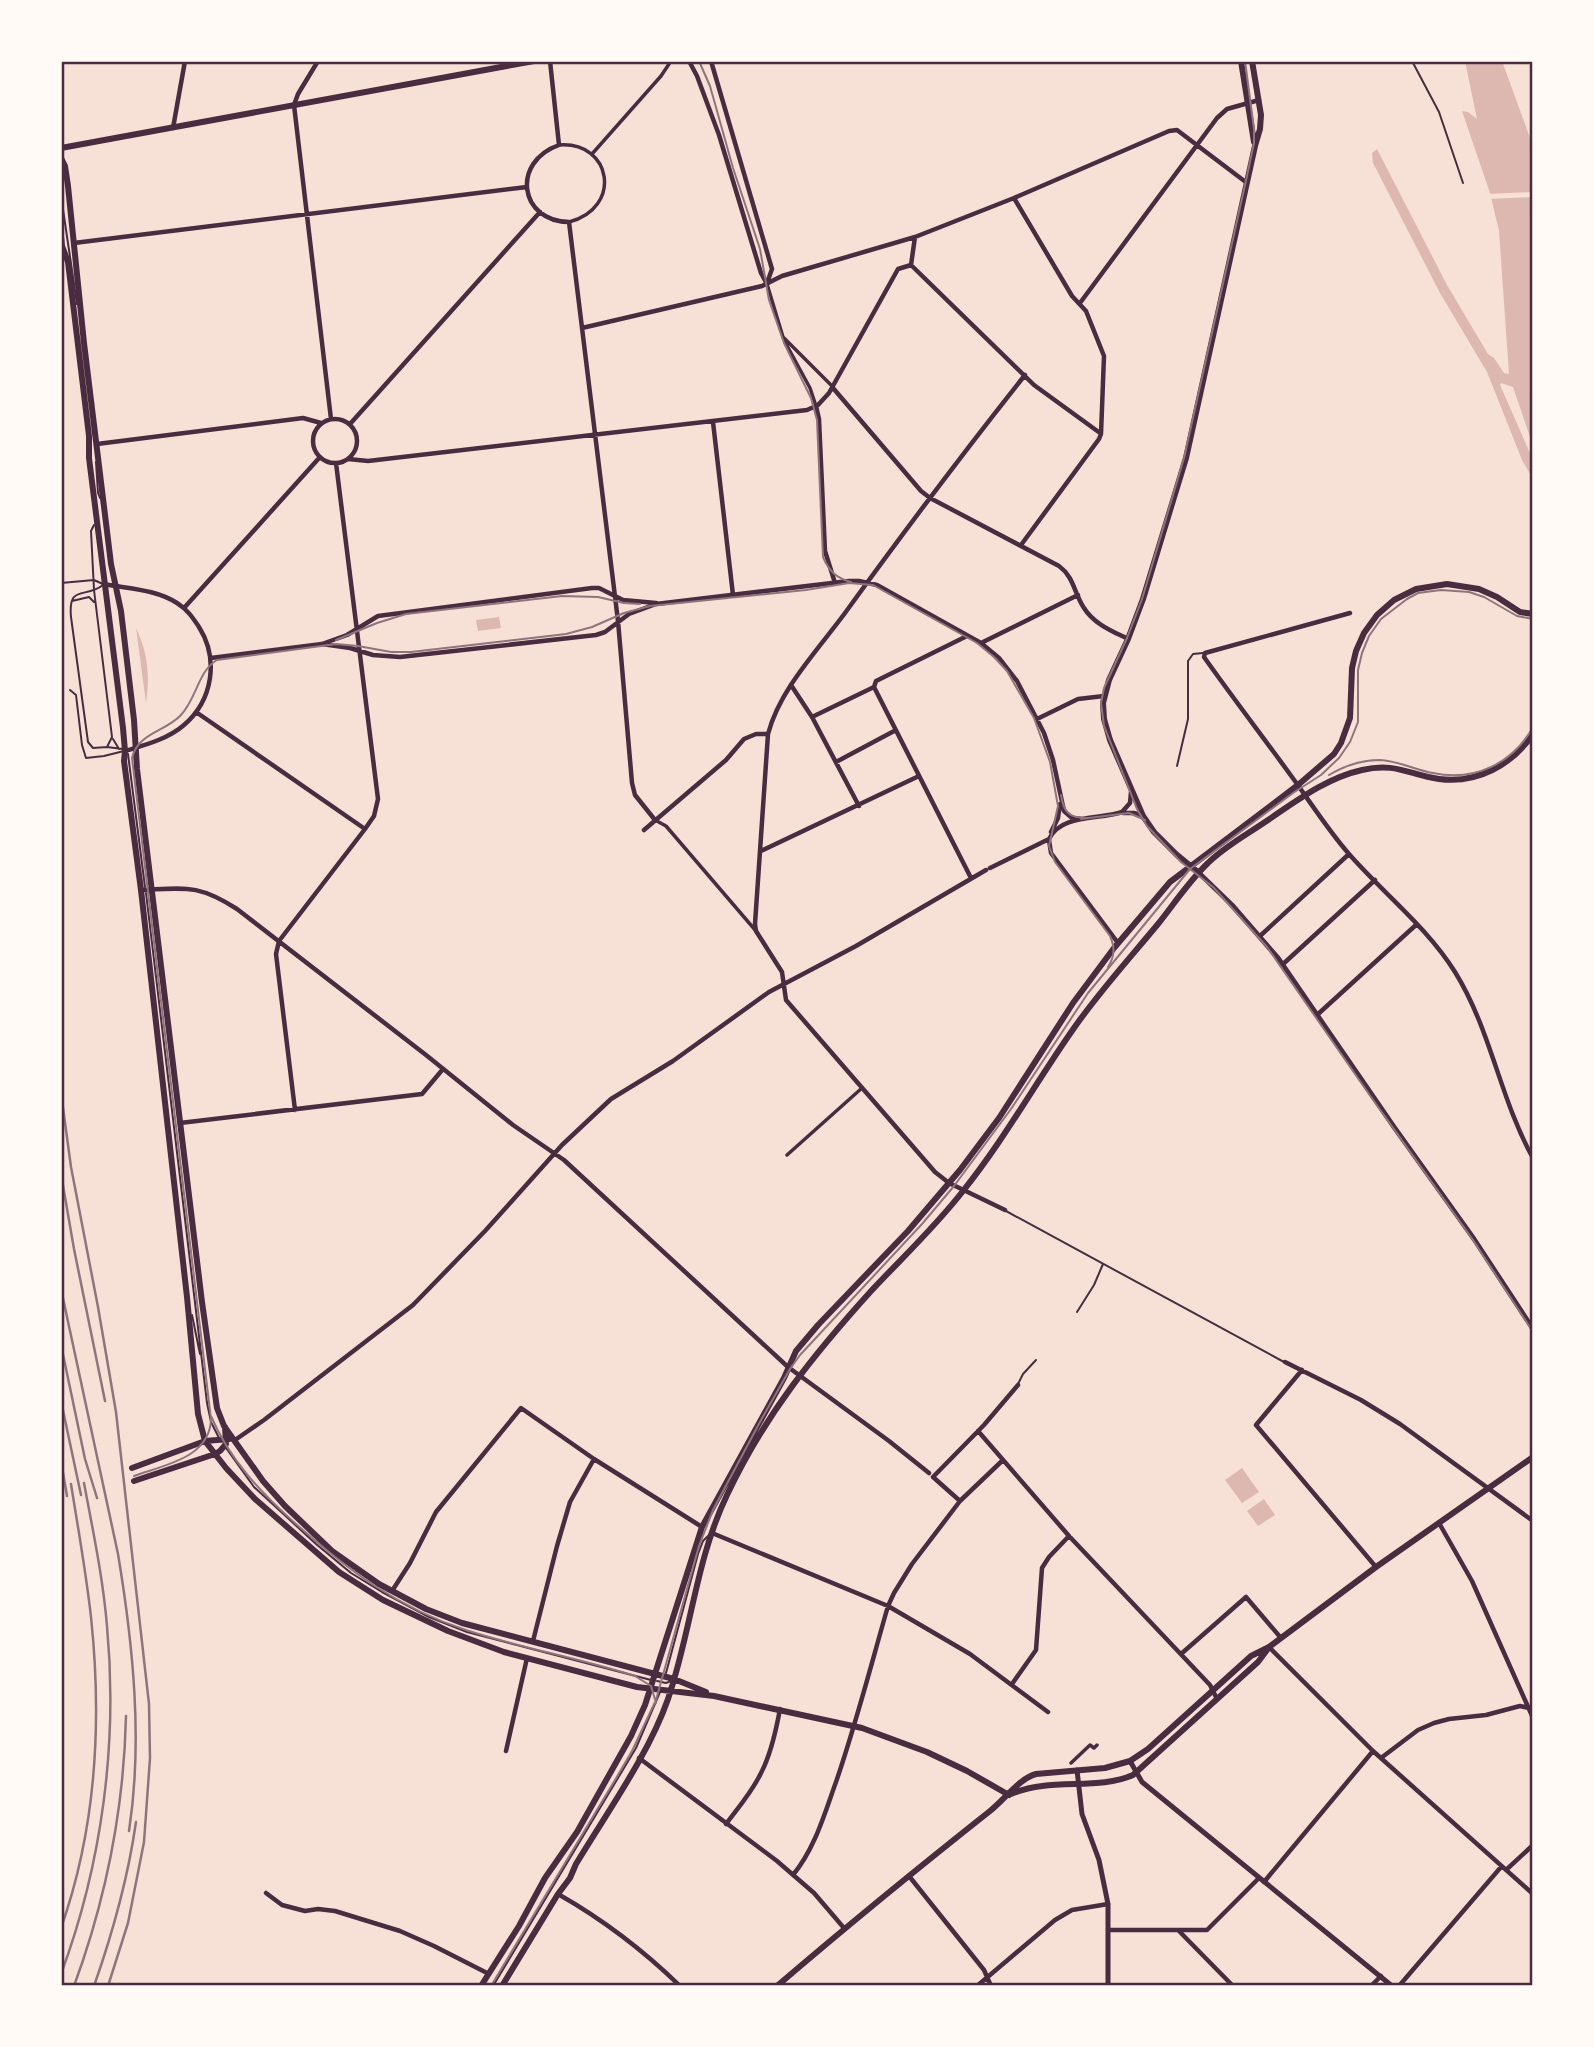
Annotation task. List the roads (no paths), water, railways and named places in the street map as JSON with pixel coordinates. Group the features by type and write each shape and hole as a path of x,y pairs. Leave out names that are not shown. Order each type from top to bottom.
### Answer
{"main road":[{"path":"61,148 534,61"},
{"path":"1241,61 1255,146"},
{"path":"1199,873 1188,866 1144,818 1107,733 1103,712 1104,696 1143,599 1186,458 1260,129 1259,100 1252,61"},
{"path":"61,158 65,166 74,243 93,445 96,521 122,751 146,890 180,1123 216,1405 224,1426 263,1481 322,1542 360,1572 392,1591 462,1623 654,1677 670,1691 714,1696 780,1709 881,1734 927,1752 1009,1795"},
{"path":"61,236 68,262 93,445 126,652 146,890 195,1393 205,1441 255,1499 327,1562 369,1592 448,1631 527,1658 650,1689 674,1679 714,1696"},
{"path":"502,1986 567,1882 660,1717 674,1679 712,1533 727,1495 794,1371 794,1354 805,1339 908,1231 949,1183 999,1118 1073,1003 1118,943 1174,878 1329,759 1341,743 1350,718 1352,668 1356,651 1377,615 1394,600 1416,589 1439,584 1455,584 1489,593 1520,612 1533,614"},
{"path":"481,1986 519,1926 545,1878 580,1827 639,1718 702,1527 794,1371 964,1191 1076,1025 1111,978 1199,873 1225,850 1305,796 1340,777 1359,771 1396,767 1441,779 1479,775 1507,762 1533,734"},
{"path":"134,1481 215,1454 224,1442 224,1426"},
{"path":"132,1468 205,1441 235,1440"},
{"path":"777,1986 1031,1775 1114,1767 1130,1761 1251,1656 1269,1647 1376,1567 1533,1457"},
{"path":"1009,1795 1031,1787 1114,1780 1136,1773 1258,1662 1269,1647"}],"street":[{"path":"173,128 186,61"},
{"path":"318,61 294,105 331,419"},
{"path":"550,61 559,145"},
{"path":"592,154 671,61"},
{"path":"689,61 719,135 783,337 810,388 816,406 819,419 825,551 835,583"},
{"path":"713,63 772,269 767,284"},
{"path":"1080,303 1217,118 1227,109 1259,100"},
{"path":"582,328 767,284 782,276 915,237 1014,198 1169,131 1177,130 1247,183"},
{"path":"559,145 575,145 592,154 605,178 603,194 593,211 582,219 569,222 550,219 540,212 530,198 527,187 529,172 536,158 559,145"},
{"path":"74,243 527,187"},
{"path":"1014,198 1072,296 1086,311 1104,356 1101,434 1088,456 1021,545"},
{"path":"350,424 540,212"},
{"path":"569,222 618,621 635,795 655,820 666,826 756,931 782,972 786,1000 935,1172 949,1183 1005,1210"},
{"path":"911,265 915,237"},
{"path":"911,265 1034,385 1101,434"},
{"path":"348,459 357,442 354,429 337,418 321,423 316,429 313,444 320,457 336,463 348,459 368,461 807,410 816,406 833,387 898,269 911,265"},
{"path":"783,337 833,387 930,498 1066,571 1074,583 1083,607 1091,617 1128,639"},
{"path":"756,931 768,734 775,711 930,498 1025,375"},
{"path":"93,445 303,418 321,423"},
{"path":"713,422 733,595"},
{"path":"184,608 320,457"},
{"path":"295,1110 276,954 279,941 365,829 374,816 378,799 336,463"},
{"path":"322,644 380,656 412,656 596,635 639,610 656,604 854,581 867,583 881,587 996,654 1009,670 1037,719 1050,750 1062,807 1067,814 1083,819"},
{"path":"104,584 153,593 184,608 203,634 211,658 211,673 206,693 196,712 185,724 174,733 122,751"},
{"path":"211,658 322,644 344,636 378,616 592,588 623,600 656,604"},
{"path":"981,643 1077,594"},
{"path":"1350,613 1205,653 1204,657 1349,854 1417,924 1451,966 1486,1037 1521,1136 1533,1158"},
{"path":"812,717 874,687 876,681 968,636"},
{"path":"792,685 859,806"},
{"path":"874,687 971,878"},
{"path":"1037,719 1078,699 1104,696"},
{"path":"196,712 365,829"},
{"path":"836,761 897,730"},
{"path":"644,830 726,760 744,739 755,734 768,734"},
{"path":"760,851 919,776"},
{"path":"1118,814 1128,806 1131,790"},
{"path":"1060,796 1058,816 1049,838 1049,850 1118,943"},
{"path":"235,1440 293,1399 413,1305 555,1154 611,1099 673,1061 769,992 856,946 971,878 1049,838 1061,827 1083,819 1118,814 1131,813 1144,818"},
{"path":"1260,936 1349,854"},
{"path":"1199,873 1233,905 1283,965 1474,1239 1533,1329"},
{"path":"1283,965 1375,880"},
{"path":"146,890 186,888 207,892 237,909 513,1125 570,1165 794,1371 889,1441 960,1501"},
{"path":"1317,1015 1417,924"},
{"path":"180,1123 422,1094 443,1069"},
{"path":"787,1154 862,1088"},
{"path":"1285,1362 1400,1423 1533,1521"},
{"path":"1301,1370 1256,1425 1376,1567"},
{"path":"931,1475 978,1431 1018,1385"},
{"path":"392,1591 410,1563 436,1512 521,1408 594,1459 702,1527"},
{"path":"978,1431 1069,1536 1181,1654 1213,1690 1217,1699"},
{"path":"533,1642 570,1502 594,1459"},
{"path":"793,1875 811,1849 855,1726 894,1593 912,1564 960,1501 1003,1460"},
{"path":"1439,1523 1472,1581 1531,1707 1533,1718"},
{"path":"712,1533 888,1606 956,1645 1048,1712"},
{"path":"1012,1685 1036,1650 1042,1568 1069,1536"},
{"path":"1181,1654 1246,1597 1281,1638"},
{"path":"1269,1647 1373,1751 1533,1894"},
{"path":"506,1751 527,1658"},
{"path":"1381,1758 1418,1730 1434,1723 1486,1715 1520,1706 1531,1707"},
{"path":"726,1824 762,1773 772,1746 780,1709"},
{"path":"1071,1763 1090,1745 1094,1748 1097,1745"},
{"path":"1108,1930 1208,1930 1262,1880 1373,1751"},
{"path":"639,1758 793,1875 814,1893 844,1928"},
{"path":"1130,1761 1142,1783 1392,1986"},
{"path":"1077,1770 1082,1814 1099,1860 1108,1904 1108,1986"},
{"path":"1399,1986 1504,1868 1533,1845"},
{"path":"908,1875 984,1970 991,1986"},
{"path":"265,1893 282,1905 304,1911 335,1911 400,1931 489,1974"},
{"path":"558,1894 611,1927 680,1986"},
{"path":"977,1986 1055,1920 1072,1910 1108,1904"},
{"path":"1179,1931 1233,1986"},
{"path":"1371,1986 1381,1976"}],"lane":[{"path":"1412,61 1439,112 1463,183"},
{"path":"61,196 72,261 93,445"},
{"path":"96,521 91,531 94,590 112,738 130,759 210,1420 248,1479 338,1563 382,1592 429,1617 467,1632 654,1677"},
{"path":"112,569 104,584 94,590 77,593 71,601 71,617 88,742 93,748 107,747 122,751"},
{"path":"61,583 94,580 104,584"},
{"path":"71,601 89,597 96,604"},
{"path":"1177,766 1188,719 1188,661 1194,654 1205,653"},
{"path":"70,690 76,695 86,758 122,751"},
{"path":"107,747 112,738"},
{"path":"1005,1210 1285,1362"},
{"path":"1077,1312 1104,1264"},
{"path":"187,1297 203,1368"},
{"path":"1018,1385 1023,1374 1036,1360"},
{"path":"698,1554 702,1527"},
{"path":"493,1986 636,1748 654,1711 698,1554 703,1541 712,1533"}],"tram line":[{"path":"699,61 710,86 760,249 769,300 784,343 811,398 817,420 823,557 834,573 851,582"},
{"path":"1245,61 1254,143 1184,458 1142,599 1104,688 1101,703 1104,726 1137,809 1147,826 1181,862 1213,887 1267,947 1473,1240 1533,1332"},
{"path":"134,1476 171,1463 194,1451 203,1443 209,1432 211,1419 132,758 140,743 181,715 191,701 201,678 217,660 336,644 391,652 411,652 566,634 650,606 849,583 873,585 977,643 1007,671 1034,718 1050,762 1058,806 1049,846 1055,862 1110,936 1114,952 1108,967"},
{"path":"491,1986 632,1751 656,1700 699,1546 713,1510 761,1420 800,1355 954,1186 1011,1109 1088,993 1190,869 1321,775 1339,758 1350,742 1358,722 1358,670 1362,653 1369,636 1381,619 1418,593 1441,590 1469,592 1484,597 1517,616 1533,619"},
{"path":"336,640 406,614 562,596 598,597 640,604"},
{"path":"1329,775 1353,764 1380,760 1449,775 1478,772 1504,760 1525,740 1533,727"},
{"path":"1061,795 1068,813 1088,818"},
{"path":"1081,819 1129,813 1145,820"},
{"path":"211,1416 227,1447 270,1500 315,1541 375,1586 418,1611 466,1630 635,1676 651,1686 656,1703"}],"railway":[{"path":"61,1093 71,1167 116,1412 149,1704 150,1758 144,1842 128,1923 108,1986"},
{"path":"61,1174 105,1401"},
{"path":"61,1289 118,1554 128,1623 136,1728 129,1831"},
{"path":"61,1345 85,1459 97,1498"},
{"path":"61,1401 81,1495"},
{"path":"61,1461 67,1496"},
{"path":"61,1974 87,1890 104,1803 108,1759 110,1670 105,1608 84,1483"},
{"path":"61,1928 73,1890 89,1814 96,1735 91,1617 71,1484"},
{"path":"74,1986 95,1920 111,1853 122,1785 126,1716"},
{"path":"94,1986 119,1905 136,1822"}]}
